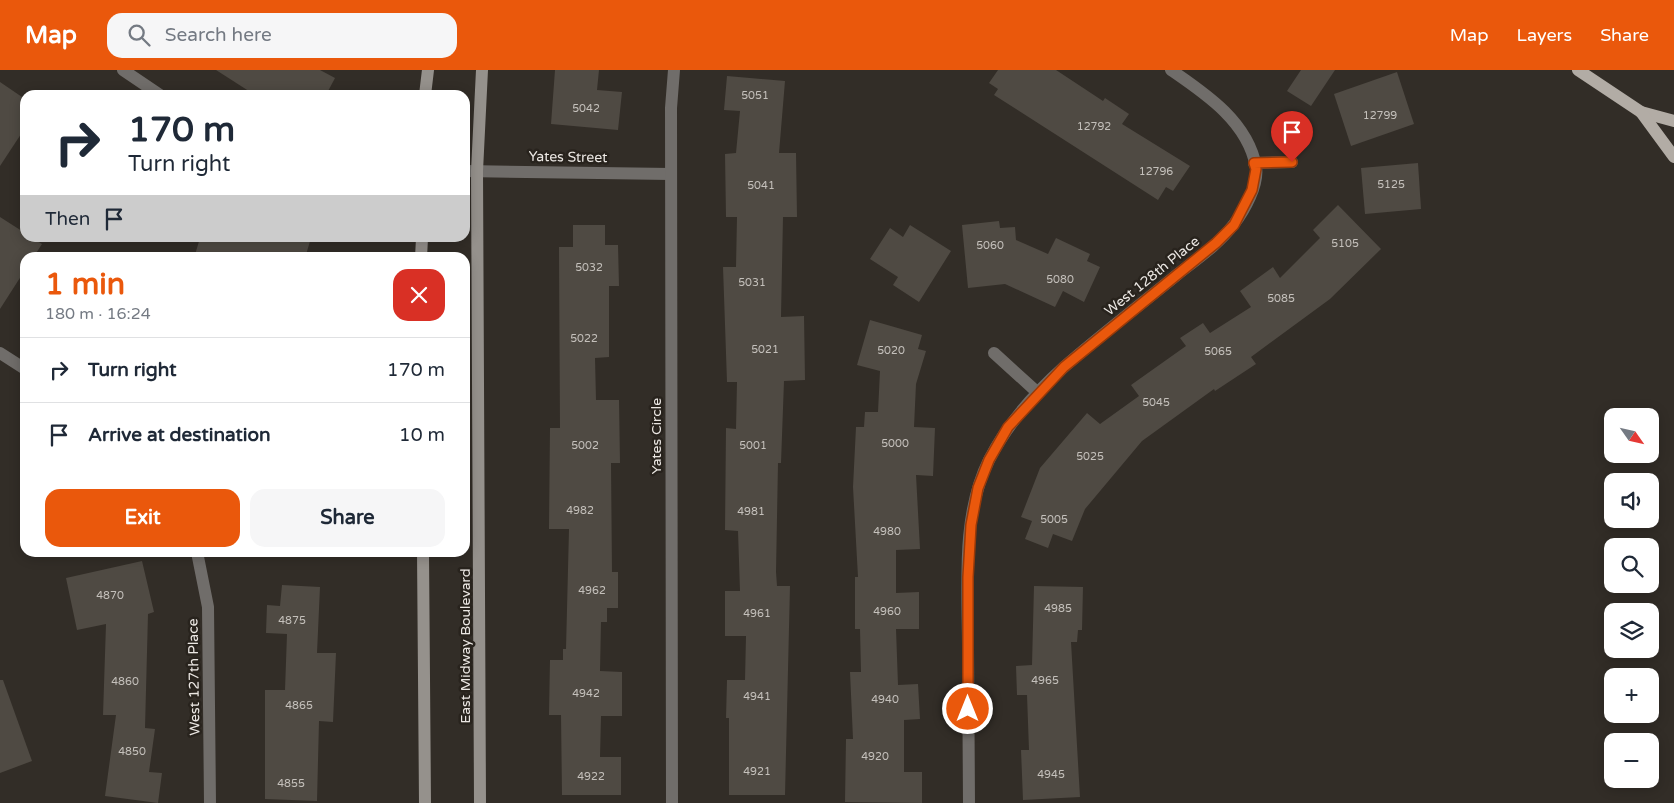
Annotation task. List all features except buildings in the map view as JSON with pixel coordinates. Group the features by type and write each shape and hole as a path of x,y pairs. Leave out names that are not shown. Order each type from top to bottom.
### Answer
{"main road":[{"path":"426,90 428,70"},
{"name":"East Midway Boulevard","path":"480,803 471,171 482,70"},
{"path":"1578,70 1641,112 1674,121"},
{"path":"1641,112 1674,157"},
{"path":"423,557 424,803"}],"street":[{"path":"123,70 153,90"},
{"name":"Yates Circle","path":"672,803 670,174 671,108 674,70"},
{"path":"1171,70 1220,108 1240,128 1254,163 1292,162"},
{"name":"West 128th Place","path":"969,803 968,577 971,525 978,488 989,460 1008,427 1064,367 1216,243 1243,211 1252,190 1256,169 1254,163"},
{"name":"Yates Street","path":"471,171 670,174"},
{"path":"0,353 20,366"},
{"path":"994,353 1038,393"},
{"name":"West 127th Place","path":"199,557 208,608 210,803"}],"route":[{"path":"968,709 968,577 971,525 978,488 989,460 1008,427 1064,367 1216,243 1234,225 1243,211 1252,190 1256,169 1254,163 1292,162"}]}
